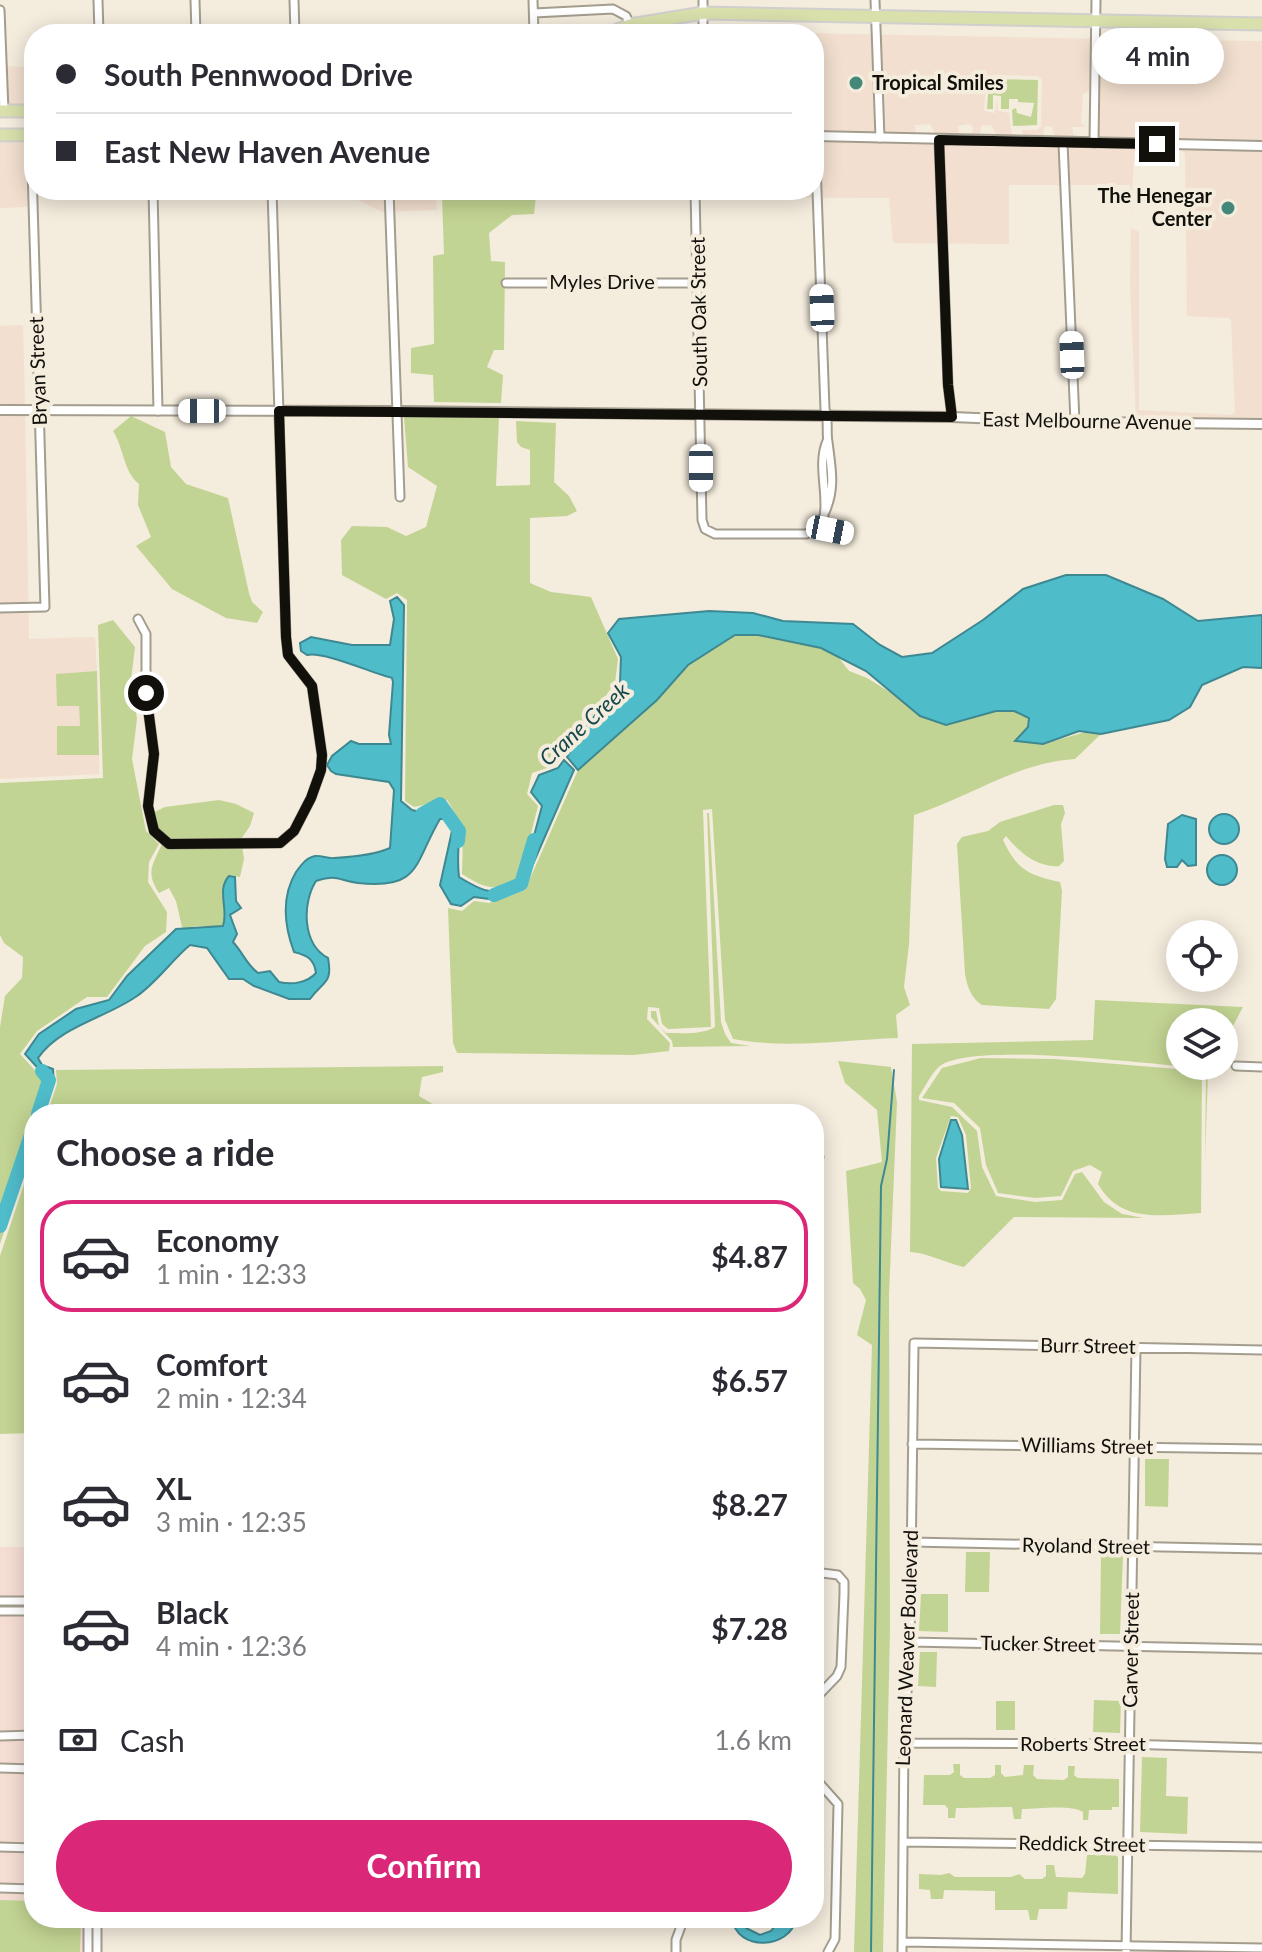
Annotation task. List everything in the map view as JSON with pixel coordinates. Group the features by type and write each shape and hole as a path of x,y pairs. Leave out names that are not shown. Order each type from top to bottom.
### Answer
{"main road":[{"path":"636,24 703,13 1262,24"},
{"path":"2,111 24,111"},
{"path":"0,135 24,135"}],"street":[{"path":"98,0 99,24"},
{"path":"195,0 196,24"},
{"path":"294,0 295,24"},
{"path":"533,0 534,24"},
{"path":"703,0 703,24"},
{"path":"875,0 880,138"},
{"path":"1094,143 1096,0"},
{"path":"534,13 613,9 626,16 630,24"},
{"path":"0,10 2,111"},
{"path":"824,136 1262,146"},
{"path":"939,140 948,385 952,417"},
{"path":"1063,143 1075,422"},
{"name":"Bryan Street","path":"0,608 45,607 34,200"},
{"path":"153,200 158,411"},
{"path":"138,619 146,634 146,693 154,754 148,806 154,831 169,844 280,843 294,831 321,770 322,755 312,686 288,655 287,647 272,200"},
{"path":"389,200 400,497"},
{"name":"South Oak Street","path":"695,200 702,520 705,529 715,534 806,534 820,529"},
{"path":"817,200 825,409 828,417 823,470 825,512 820,529 848,534"},
{"name":"Myles Drive","path":"506,283 699,283"},
{"name":"East Melbourne Avenue","path":"0,410 952,417 1262,424"},
{"path":"1238,1066 1262,1067"},
{"name":"Burr Street","path":"914,1343 1262,1350"},
{"name":"Leonard Weaver Boulevard","path":"902,1952 914,1343"},
{"name":"Carver Street","path":"1126,1949 1136,1347"},
{"name":"Williams Street","path":"912,1444 1262,1449"},
{"name":"Ryoland Street","path":"911,1542 1262,1549"},
{"path":"824,1573 838,1575 844,1582 844,1594 841,1667 824,1690"},
{"path":"0,1601 24,1601"},
{"path":"0,1611 24,1611"},
{"name":"Tucker Street","path":"910,1642 1262,1649"},
{"path":"0,1736 24,1735"},
{"name":"Roberts Street","path":"904,1743 1262,1748"},
{"path":"0,1768 24,1769"},
{"path":"824,1788 838,1804 835,1939 828,1952"},
{"name":"Reddick Street","path":"903,1842 1262,1847"},
{"path":"0,1847 24,1848"},
{"path":"0,1888 24,1889"},
{"path":"88,1928 88,1952"},
{"path":"97,1928 97,1952"},
{"path":"676,1952 680,1928"},
{"path":"903,1942 1126,1949 1262,1948"}],"shaded area":[{"path":"824,33 1149,40 1149,80 1173,82 1177,78 1178,40 1262,41 1262,141 1089,138 1094,91 1091,90 1083,94 1081,123 1086,127 1072,127 1074,138 1055,138 1052,127 1046,126 1043,130 1045,138 1023,137 1022,130 1037,130 1041,126 1042,80 1038,76 992,75 986,80 984,111 995,113 997,99 998,111 1009,113 1012,137 997,136 991,125 981,126 980,136 972,136 970,124 958,126 959,136 936,135 930,124 915,125 916,135 824,132"},
{"path":"0,66 24,67 24,106 0,105"},
{"path":"824,141 1262,150 1262,419 1136,418 1130,285 1131,228 1139,232 1139,410 1232,415 1235,411 1231,320 1187,316 1185,154 1181,150 1134,153 1131,215 1130,185 1009,185 1009,244 893,243 889,198 824,198"},
{"path":"0,143 24,143 24,200 27,200 27,207 0,208"},
{"path":"358,200 436,200 437,210 383,212"},
{"path":"23,325 25,405 0,405 0,326"},
{"path":"0,415 25,415 29,639 95,637 97,671 56,675 79,706 80,727 57,726 58,755 99,755 99,774 0,779"},
{"path":"0,1547 24,1547 24,1928 92,1928 92,1952 0,1952"}],"green space":[{"path":"1153,36 1174,37 1173,78 1151,78"},
{"path":"1038,80 1037,125 1013,126 1012,110 1016,108 1017,113 1031,117 1034,103 1009,99 1009,109 1001,109 1001,96 993,95 993,109 987,109 989,81"},
{"path":"442,200 536,200 534,214 512,215 489,233 491,261 505,262 504,350 494,350 487,367 503,375 501,403 434,402 433,375 411,373 411,348 434,344 433,256 444,254"},
{"path":"131,416 165,432 171,467 186,484 228,498 249,593 252,602 263,612 257,623 226,618 172,589 136,546 151,537 138,505 139,484 130,473 113,431"},
{"path":"404,417 499,417 496,486 530,485 530,450 517,442 516,421 556,423 554,482 569,496 577,511 567,516 530,518 530,583 551,592 591,597 618,659 615,683 556,765 532,773 527,794 538,806 519,881 502,886 483,885 462,874 462,836 447,800 414,807 405,801 407,600 397,593 386,599 342,575 341,540 352,526 387,527 406,536 426,527 437,486 408,467"},
{"path":"113,620 135,647 131,680 137,719 132,759 146,831 159,844 149,862 148,882 167,912 166,932 145,946 107,997 87,997 37,1031 20,1054 43,1079 44,1085 37,1104 24,1104 24,1143 0,1212 0,1027 5,996 22,978 23,957 4,943 0,935 0,783 103,778 98,625"},
{"path":"735,635 758,635 821,648 839,658 849,671 893,694 920,716 946,725 996,711 1014,711 1029,717 1028,727 1016,741 1043,744 1100,728 1101,734 1075,759 1033,767 914,815 909,944 904,987 910,1005 896,1015 898,1038 794,1044 733,1039 725,1020 712,809 703,810 711,1027 668,1029 662,1024 659,1008 648,1007 647,1019 670,1043 669,1051 634,1055 457,1053 453,1043 448,908 462,911 474,901 489,903 525,890 578,770 657,700 688,665"},
{"path":"97,671 99,755 57,755 57,726 80,726 79,706 57,706 56,674"},
{"path":"219,800 254,813 241,839 244,859 240,877 233,876 222,894 227,916 223,926 195,926 186,930 182,927 176,901 169,888 159,893 152,879 153,863 162,844 149,829 146,816 165,807"},
{"path":"1063,805 1065,813 1061,824 1064,861 1059,866 1036,862 1006,836 1003,840 1013,858 1025,870 1060,882 1056,999 1049,1009 982,1005 970,991 965,974 957,844 962,837 988,831 1000,822"},
{"path":"707,813 721,1022 731,1043 750,1046 673,1047 672,1041 651,1017 651,1011 656,1011 659,1026 666,1033 698,1032 715,1027"},
{"path":"1095,1000 1243,1007 1238,1016 1238,1008 1166,1008 1166,1065 1066,1056 988,1055 959,1059 940,1066 931,1076 919,1100 952,1107 977,1131 982,1167 996,1196 1035,1202 1062,1200 1075,1174 1082,1172 1104,1202 1122,1214 1144,1218 1014,1217 964,1267 910,1252 912,1044 1093,1040","holes":["951,1116 958,1117 966,1135 971,1188 968,1193 941,1191 938,1188 936,1158"]},
{"path":"981,1058 1055,1059 1166,1068 1166,1080 1202,1080 1201,1213 1143,1214 1118,1206 1098,1184 1102,1172 1090,1165 1073,1171 1061,1196 1035,1198 998,1193 986,1165 980,1128 954,1103 922,1098 942,1068"},
{"path":"838,1061 891,1067 897,1102 889,1295 890,1629 883,1952 854,1952 872,1345 857,1335 866,1300 853,1283 846,1171 882,1162 877,1110 845,1083"},
{"path":"443,1066 443,1072 422,1077 419,1096 433,1104 50,1104 57,1084 56,1070"},
{"path":"1206,1080 1208,1080 1205,1161"},
{"path":"24,1153 24,1173 0,1244 0,1223"},
{"path":"24,1184 24,1433 0,1434 0,1256"},
{"path":"1145,1459 1169,1459 1168,1507 1145,1506"},
{"path":"966,1552 990,1552 989,1592 965,1592"},
{"path":"1101,1555 1123,1555 1120,1634 1100,1634"},
{"path":"921,1594 948,1594 948,1632 919,1631"},
{"path":"920,1652 937,1652 936,1687 918,1686"},
{"path":"1094,1700 1121,1701 1120,1733 1093,1732"},
{"path":"996,1701 1015,1701 1015,1730 996,1730"},
{"path":"1142,1757 1167,1758 1166,1796 1188,1797 1187,1834 1140,1832"},
{"path":"953,1764 960,1764 960,1775 964,1778 990,1778 995,1775 995,1765 1001,1765 1001,1773 1005,1777 1023,1775 1024,1765 1034,1765 1033,1775 1037,1779 1064,1780 1068,1777 1068,1766 1075,1766 1074,1775 1078,1778 1119,1779 1119,1807 1089,1810 1088,1820 1083,1820 1083,1812 1062,1808 1022,1809 1021,1819 1014,1819 1012,1807 956,1808 955,1818 948,1818 945,1805 923,1805 924,1775 950,1775 954,1772"},
{"path":"1087,1855 1118,1857 1118,1894 1068,1892 1067,1909 1039,1909 1037,1920 1030,1920 1028,1910 995,1910 995,1891 944,1890 943,1899 931,1899 930,1890 919,1889 919,1874 1011,1877 1019,1874 1025,1879 1042,1879 1046,1876 1046,1865 1054,1865 1056,1877 1082,1878"},
{"path":"0,1900 24,1901 24,1928 81,1928 80,1952 0,1952"}],"water":[{"path":"1066,575 1106,575 1163,599 1198,621 1262,615 1262,668 1243,667 1202,685 1190,707 1169,720 1101,734 1079,731 1043,744 1015,741 1028,727 1029,718 1014,711 996,711 946,725 920,716 866,671 821,648 758,635 735,635 688,665 657,700 578,770 567,757 620,683 621,657 608,633 619,619 709,611 753,613 783,621 853,624 902,657 932,653 1023,589"},
{"path":"397,597 404,605 401,801 420,812 429,806 446,805 452,815 458,833 459,877 489,891 521,884 542,806 531,792 539,775 558,768 564,760 574,770 523,887 489,899 474,897 461,906 451,904 440,885 454,822 440,819 413,870 405,877 379,884 333,878 316,881 308,900 307,922 313,943 328,958 329,973 326,982 310,999 289,999 243,979 229,979 207,948 190,945 137,996 71,1030 47,1047 38,1058 42,1065 53,1069 54,1084 47,1084 46,1077 25,1054 39,1034 76,1009 109,1000 127,976 176,929 223,926 223,887 229,876 235,877 236,901 241,908 230,915 237,934 233,942 251,966 258,973 270,971 279,982 284,983 304,981 316,973 309,958 294,952 286,921 288,891 296,872 312,857 355,856 390,848 394,790 389,782 336,774 327,765 332,756 351,741 391,744 393,682 392,678 336,659 307,655 301,651 300,643 311,637 352,645 390,645 394,619 390,601"},
{"path":"1224,814 1230,815 1238,823 1238,835 1230,843 1224,844 1218,843 1210,835 1209,829 1210,823 1218,815"},
{"path":"1182,815 1196,819 1196,865 1188,866 1182,860 1177,867 1167,867 1168,824"},
{"path":"1222,855 1233,859 1237,870 1233,881 1222,885 1211,881 1207,870 1211,859"},
{"path":"951,1120 956,1120 962,1135 968,1189 941,1187 939,1159"},
{"path":"746,1928 760,1935 773,1928 792,1928 775,1941 764,1943 743,1937 736,1929"}],"waterway":[{"name":"Crane Creek","path":"422,814 440,804 459,831 458,841"},
{"name":"Crane Creek","path":"494,895 521,884 534,840"},
{"path":"871,1952 881,1186 887,1159 894,1070"},
{"name":"Crane Creek","path":"41,1104 49,1080 42,1071"},
{"name":"Crane Creek","path":"0,1226 24,1155"}],"place":[{"name":"Tropical Smiles","path":"856,83"},
{"name":"The Henegar Center","path":"1228,208"}],"route":[{"path":"146,693 154,754 148,806 154,831 169,844 280,843 294,831 311,798 321,770 322,755 312,686 288,655 279,411 952,417 948,385 939,140 1157,144"}]}
